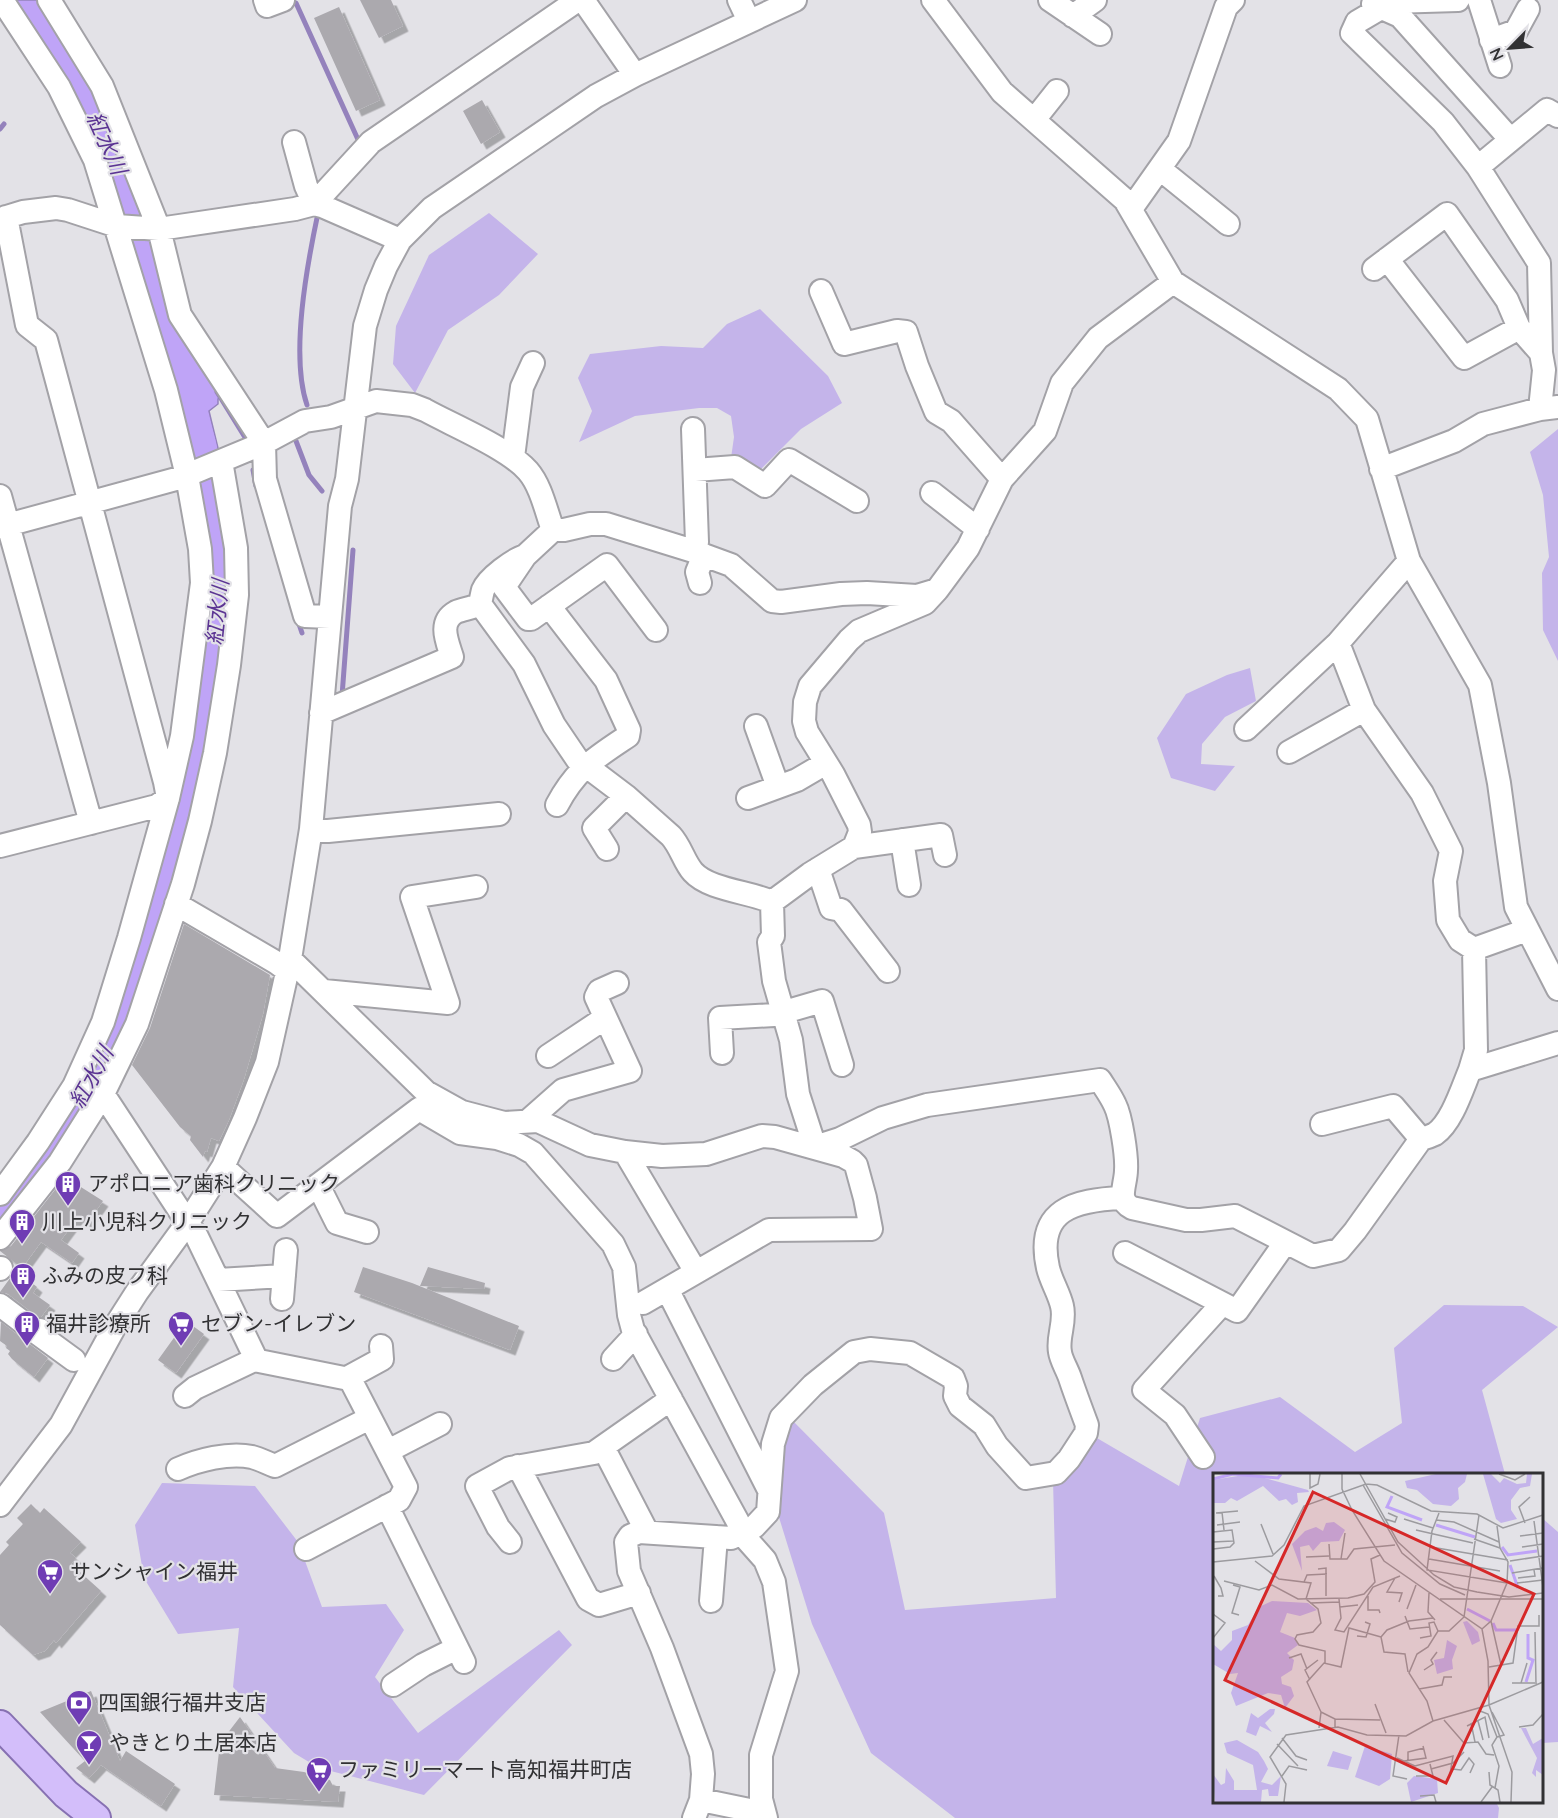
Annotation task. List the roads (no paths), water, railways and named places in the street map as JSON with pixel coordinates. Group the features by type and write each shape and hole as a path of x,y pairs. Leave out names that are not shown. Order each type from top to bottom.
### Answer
{"main road":[{"path":"0,1725 66,1794 96,1818"}],"street":[{"path":"0,1238 60,1162 91,1086 103,1022 168,798 182,736 202,583 190,475 121,227 95,160 59,87 2,0"},
{"path":"49,0 102,87 156,229 180,315 264,444 264,479 305,616 330,617"},
{"path":"265,0 267,6 283,0"},
{"path":"314,204 371,142 578,0"},
{"path":"583,0 635,75"},
{"path":"739,0 749,21"},
{"path":"0,1505 61,1425 114,1328 188,1222 223,1167 267,1062 289,965 311,829 340,506 347,478 365,326 386,266 400,240 432,208 596,96 635,75 795,0"},
{"path":"1050,0 1100,34"},
{"path":"1073,16 1095,0"},
{"path":"1381,469 1454,441 1484,424 1549,408 1541,353 1539,263 1478,167 1443,122 1352,33 1357,22 1372,3 1445,0"},
{"path":"1479,0 1500,66"},
{"path":"1131,209 1179,141 1227,2"},
{"path":"944,3 1002,92 1125,200 1173,282 1338,389 1366,419 1409,561 1480,685 1499,783 1516,907 1558,989"},
{"path":"1372,3 1400,16 1510,139"},
{"path":"1491,40 1516,31 1528,9"},
{"path":"1034,120 1058,91"},
{"path":"1478,167 1547,110 1558,116"},
{"path":"294,142 306,186 314,204"},
{"path":"1160,169 1228,224"},
{"path":"168,798 46,340 27,325 3,218 23,212 56,208 121,227 156,229 295,209 314,204 400,240"},
{"path":"1519,328 1464,358 1380,264 1448,214 1507,300 1519,328 1541,353"},
{"path":"854,846 860,832 859,825 807,732 804,722 805,702 810,686 859,631 925,603 937,590 968,549 1002,479 1045,431 1062,383 1098,338 1173,282"},
{"path":"821,291 844,344 906,332 916,366 936,412 951,421 1002,479"},
{"path":"513,457 522,387 533,363"},
{"path":"4,526 190,475 264,444 305,421 331,417 376,401 412,405 425,410 513,457 528,472 537,487 553,530"},
{"path":"693,429 699,553 697,572 700,583"},
{"path":"695,470 735,468 765,486 789,460 858,501"},
{"path":"0,1194 38,1142 91,1086 137,1024 176,904 200,821 215,753 237,595 236,548 219,461"},
{"path":"932,492 978,529"},
{"path":"0,496 4,526 91,822"},
{"path":"656,630 607,566 528,619 504,587 525,556 553,530 606,524 731,565 772,601 867,593 917,596 937,590"},
{"path":"480,604 484,588 489,581 517,558 525,556"},
{"path":"1246,729 1338,643 1409,561"},
{"path":"321,713 452,657 444,630 448,619 457,612 480,604"},
{"path":"480,604 524,664 554,725 577,759 626,796 671,836 678,844 693,872 705,882 772,902"},
{"path":"549,606 606,680 629,730 628,736 586,764 566,788 556,805"},
{"path":"1338,643 1364,710 1422,793 1451,851 1445,881 1448,920 1461,940 1474,949"},
{"path":"1289,752 1364,710"},
{"path":"756,726 778,787"},
{"path":"748,798 797,780 826,763"},
{"path":"607,849 594,828 626,796"},
{"path":"1,840 157,806 168,798"},
{"path":"311,829 328,831 499,814"},
{"path":"772,902 854,846 941,835 945,855"},
{"path":"902,840 909,885"},
{"path":"818,869 831,908 841,910 872,934 888,971"},
{"path":"324,991 448,1003 412,897 476,887"},
{"path":"772,902 773,936 769,942 774,981 790,1040 798,1094 815,1147"},
{"path":"176,904 277,963 289,965 324,991 426,1092 462,1112 504,1123 538,1121 590,1145 662,1156 706,1154 762,1136 775,1137 843,1156 856,1166 871,1229 769,1230 643,1303"},
{"path":"1474,949 1527,930"},
{"path":"815,1147 883,1118 927,1105 1100,1080 1116,1106 1126,1156 1122,1198 1126,1205 1186,1220 1235,1216 1312,1256 1338,1250 1355,1231 1421,1139 1434,1134 1453,1110 1476,1050 1474,949"},
{"path":"529,1120 563,1090 630,1071 596,997 599,991 617,983"},
{"path":"722,1053 719,1010 783,1012 822,1001 843,1065"},
{"path":"548,1056 605,1018"},
{"path":"1470,1070 1558,1043"},
{"path":"91,1086 188,1222 256,1359 270,1364 344,1378 382,1359 381,1346"},
{"path":"1322,1124 1392,1106 1421,1139"},
{"path":"223,1167 278,1216 419,1109 460,1133 497,1138 519,1145 533,1153 613,1244 624,1267 629,1315 636,1334 738,1522 741,1533 765,1560 774,1582 788,1671 761,1755 761,1799 766,1816 698,1809 703,1774 701,1754 662,1648 629,1572 626,1542 630,1536 639,1532 731,1538 741,1533 754,1527 768,1512 773,1444 784,1412 854,1352 863,1349 898,1350 910,1353 953,1378 956,1386 955,1396 960,1406 984,1425 1022,1476 1032,1478 1056,1473 1069,1459 1086,1433 1087,1425 1060,1351 1064,1318 1062,1306 1048,1270 1047,1236 1052,1223 1061,1212 1082,1202 1122,1198"},
{"path":"625,1152 696,1272"},
{"path":"318,1185 337,1223 367,1232"},
{"path":"1125,1253 1237,1311 1286,1243"},
{"path":"282,1299 286,1250"},
{"path":"218,1280 284,1276"},
{"path":"667,1289 769,1490"},
{"path":"1203,1457 1175,1415 1144,1390 1222,1304"},
{"path":"0,1305 39,1331 74,1360"},
{"path":"613,1359 636,1334"},
{"path":"185,1396 195,1388 256,1359"},
{"path":"306,1549 399,1500 406,1487 349,1377"},
{"path":"510,1542 498,1527 477,1486 510,1468 594,1453 671,1399"},
{"path":"177,1469 190,1463 215,1457 250,1457 275,1466 370,1418"},
{"path":"388,1451 440,1424"},
{"path":"603,1448 647,1532"},
{"path":"518,1466 588,1599 599,1605 639,1593"},
{"path":"387,1506 460,1655 423,1665 393,1685"},
{"path":"711,1601 716,1537"}],"water":[{"path":"11,0 42,0 86,74 225,395 218,399 218,404 209,411 218,448 197,457 190,454 152,313"}],"waterway":[{"path":"287,6 296,3 360,144"},
{"path":"0,129 4,124"},
{"path":"307,405 302,385 300,336 305,283 318,213"},
{"path":"217,392 246,439"},
{"name":"紅水川","path":"0,1215 41,1162 100,1068 127,1007 182,832 201,749 221,597 223,548 193,415"},
{"path":"296,441 309,475 322,491"},
{"path":"253,470 256,486"},
{"path":"342,696 353,550"},
{"path":"298,621 302,633"}],"place":[{"name":"アポロニア歯科クリニック","path":"68,1207"},
{"name":"川上小児科クリニック","path":"22,1245"},
{"name":"ふみの皮フ科","path":"23,1299"},
{"name":"福井診療所","path":"27,1347"},
{"name":"セブン-イレブン","path":"181,1347"},
{"name":"サンシャイン福井","path":"50,1595"},
{"name":"四国銀行福井支店","path":"79,1726"},
{"name":"やきとり土居本店","path":"89,1766"},
{"name":"ファミリーマート高知福井町店","path":"319,1793"}]}
